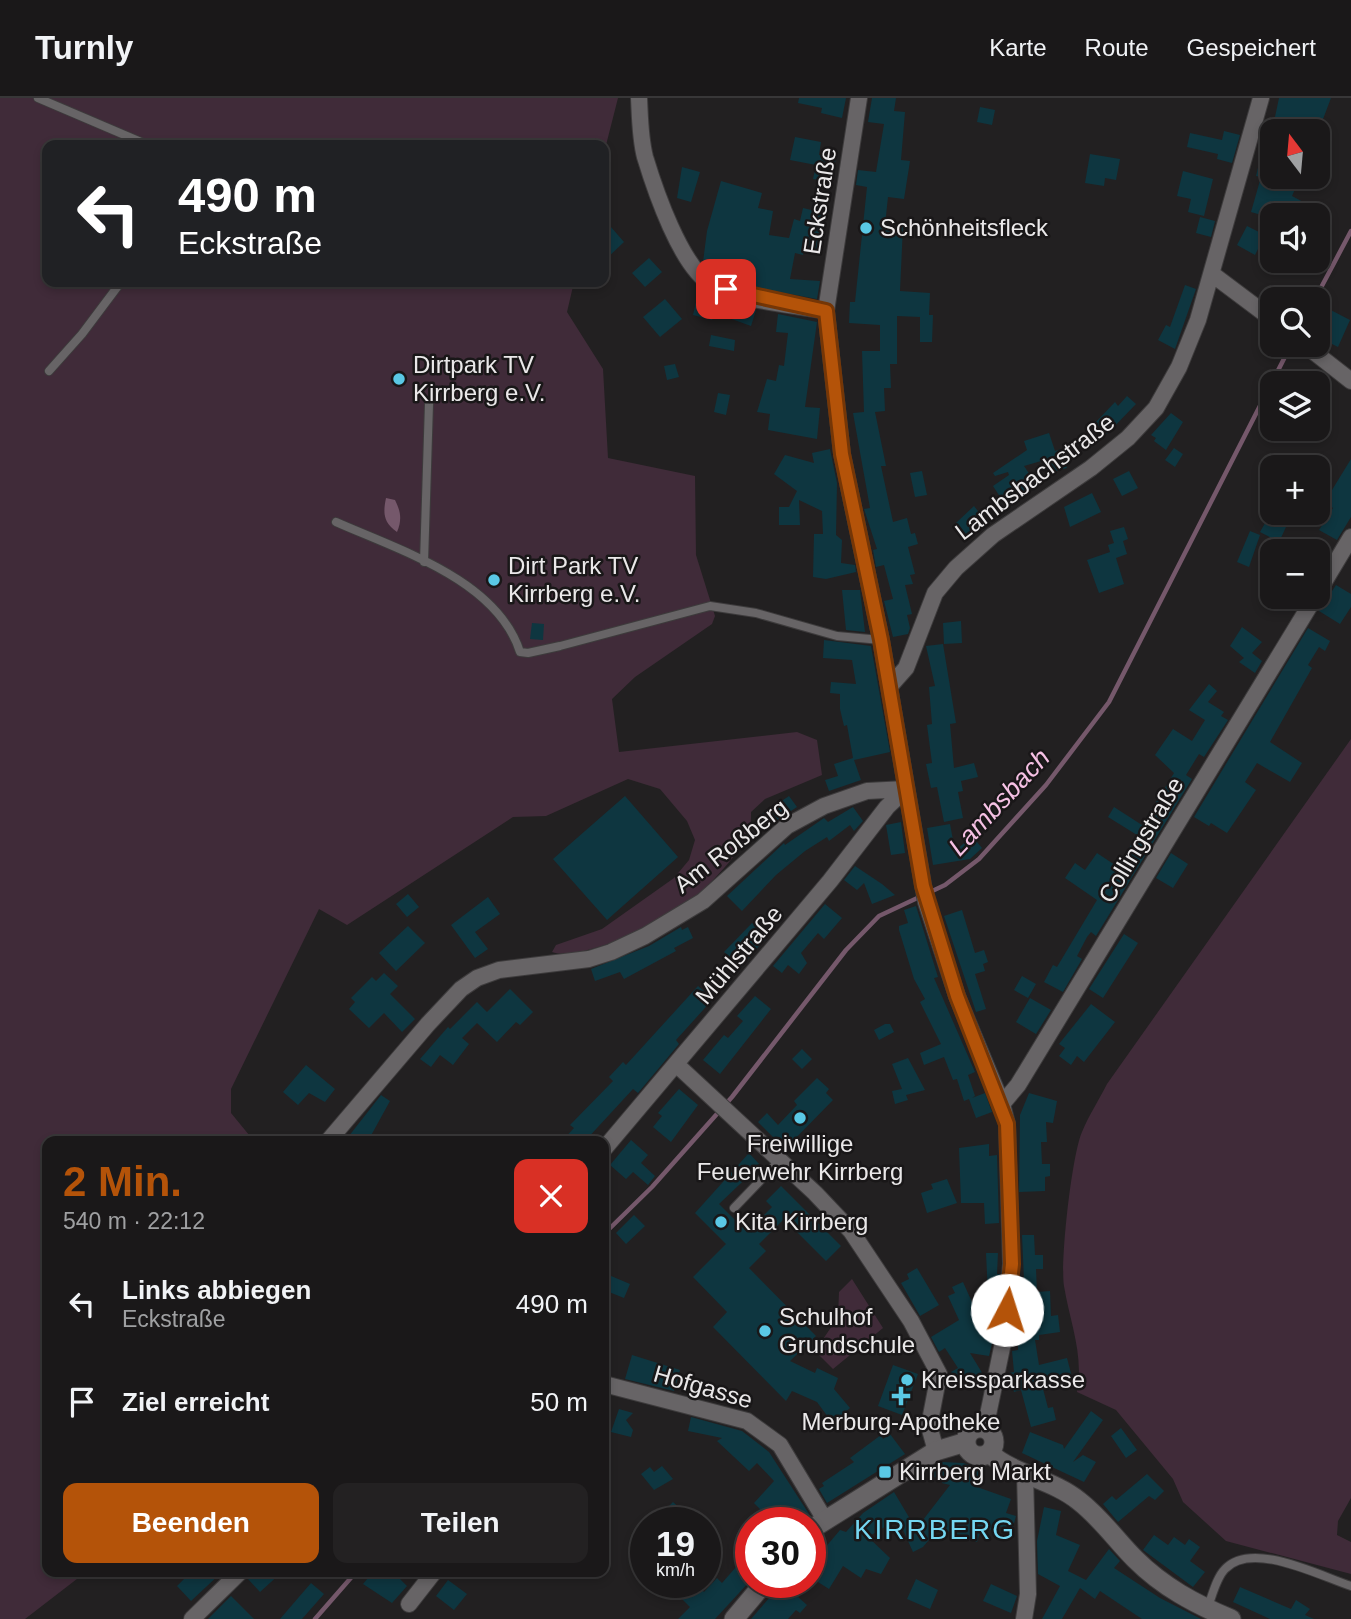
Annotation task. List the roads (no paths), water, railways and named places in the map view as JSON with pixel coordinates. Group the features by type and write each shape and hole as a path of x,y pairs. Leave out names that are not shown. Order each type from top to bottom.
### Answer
{"street":[{"path":"639,98 645,155 673,226 694,269 711,284 741,295 826,311"},
{"name":"Eckstraße","path":"859,98 826,311 842,454 890,686 924,894 957,996 1002,1104 1009,1147 1012,1264 1005,1333 985,1429"},
{"name":"Lambsbachstraße","path":"890,686 906,668 935,593 956,568 993,535 1091,468 1128,438 1156,408 1179,367 1198,320 1261,98"},
{"path":"1212,274 1260,310"},
{"path":"1320,357 1351,381"},
{"path":"1330,572 1351,537"},
{"name":"Collingstraße","path":"1002,1104 1018,1085 1045,1042 1308,609"},
{"name":"Mühlstraße","path":"609,1143 830,881 887,807 906,789"},
{"name":"Am Roßberg","path":"332,1136 428,1024 461,989 477,978 526,964 575,961 611,952 645,936 703,901 787,826 824,806 867,791 906,789"},
{"path":"677,1065 780,1160 862,1245 936,1364 940,1384 929,1426 936,1451"},
{"name":"Hofgasse","path":"609,1385 747,1421 780,1445 809,1507"},
{"path":"826,1519 936,1451 966,1442 974,1429 985,1429 994,1440 989,1453"},
{"path":"966,1442 974,1455 989,1453 1025,1473 1047,1480 1081,1502 1151,1574 1175,1593 1231,1619"},
{"path":"1024,1619 1028,1594 1025,1473"},
{"path":"192,1619 235,1577"},
{"path":"410,1604 430,1577"},
{"path":"734,1619 752,1598"}],"lane":[{"path":"38,98 136,140"},
{"path":"49,371 82,334 117,287"},
{"path":"424,562 429,404"},
{"path":"336,522 424,562 483,596 501,614 515,636 520,652 528,653 560,646 710,606 756,613 837,636 881,640"},
{"path":"734,1208 780,1160"},
{"path":"1206,1609 1223,1570 1242,1558 1288,1563 1351,1586"}],"waterway":[{"name":"Lambsbach","path":"1321,287 1351,231"},
{"name":"Lambsbach","path":"609,1229 652,1187 732,1097 846,950 879,916 945,885 979,859 1046,785 1109,702 1285,357"},
{"name":"Lambsbach","path":"315,1619 352,1577"}],"place":[{"name":"Schönheitsfleck","path":"866,228"},
{"name":"Dirtpark TV Kirrberg e.V.","path":"399,379"},
{"name":"Dirt Park TV Kirrberg e.V.","path":"494,580"},
{"name":"Freiwillige Feuerwehr Kirrberg","path":"800,1118"},
{"name":"Kita Kirrberg","path":"721,1222"},
{"name":"Schulhof Grundschule","path":"765,1331"},
{"name":"Kreissparkasse","path":"907,1380"},
{"name":"Merburg-Apotheke","path":"901,1396"},
{"name":"Kirrberg Markt","path":"885,1472"}],"district":[{"name":"KIRRBERG","path":"935,1529"}]}
